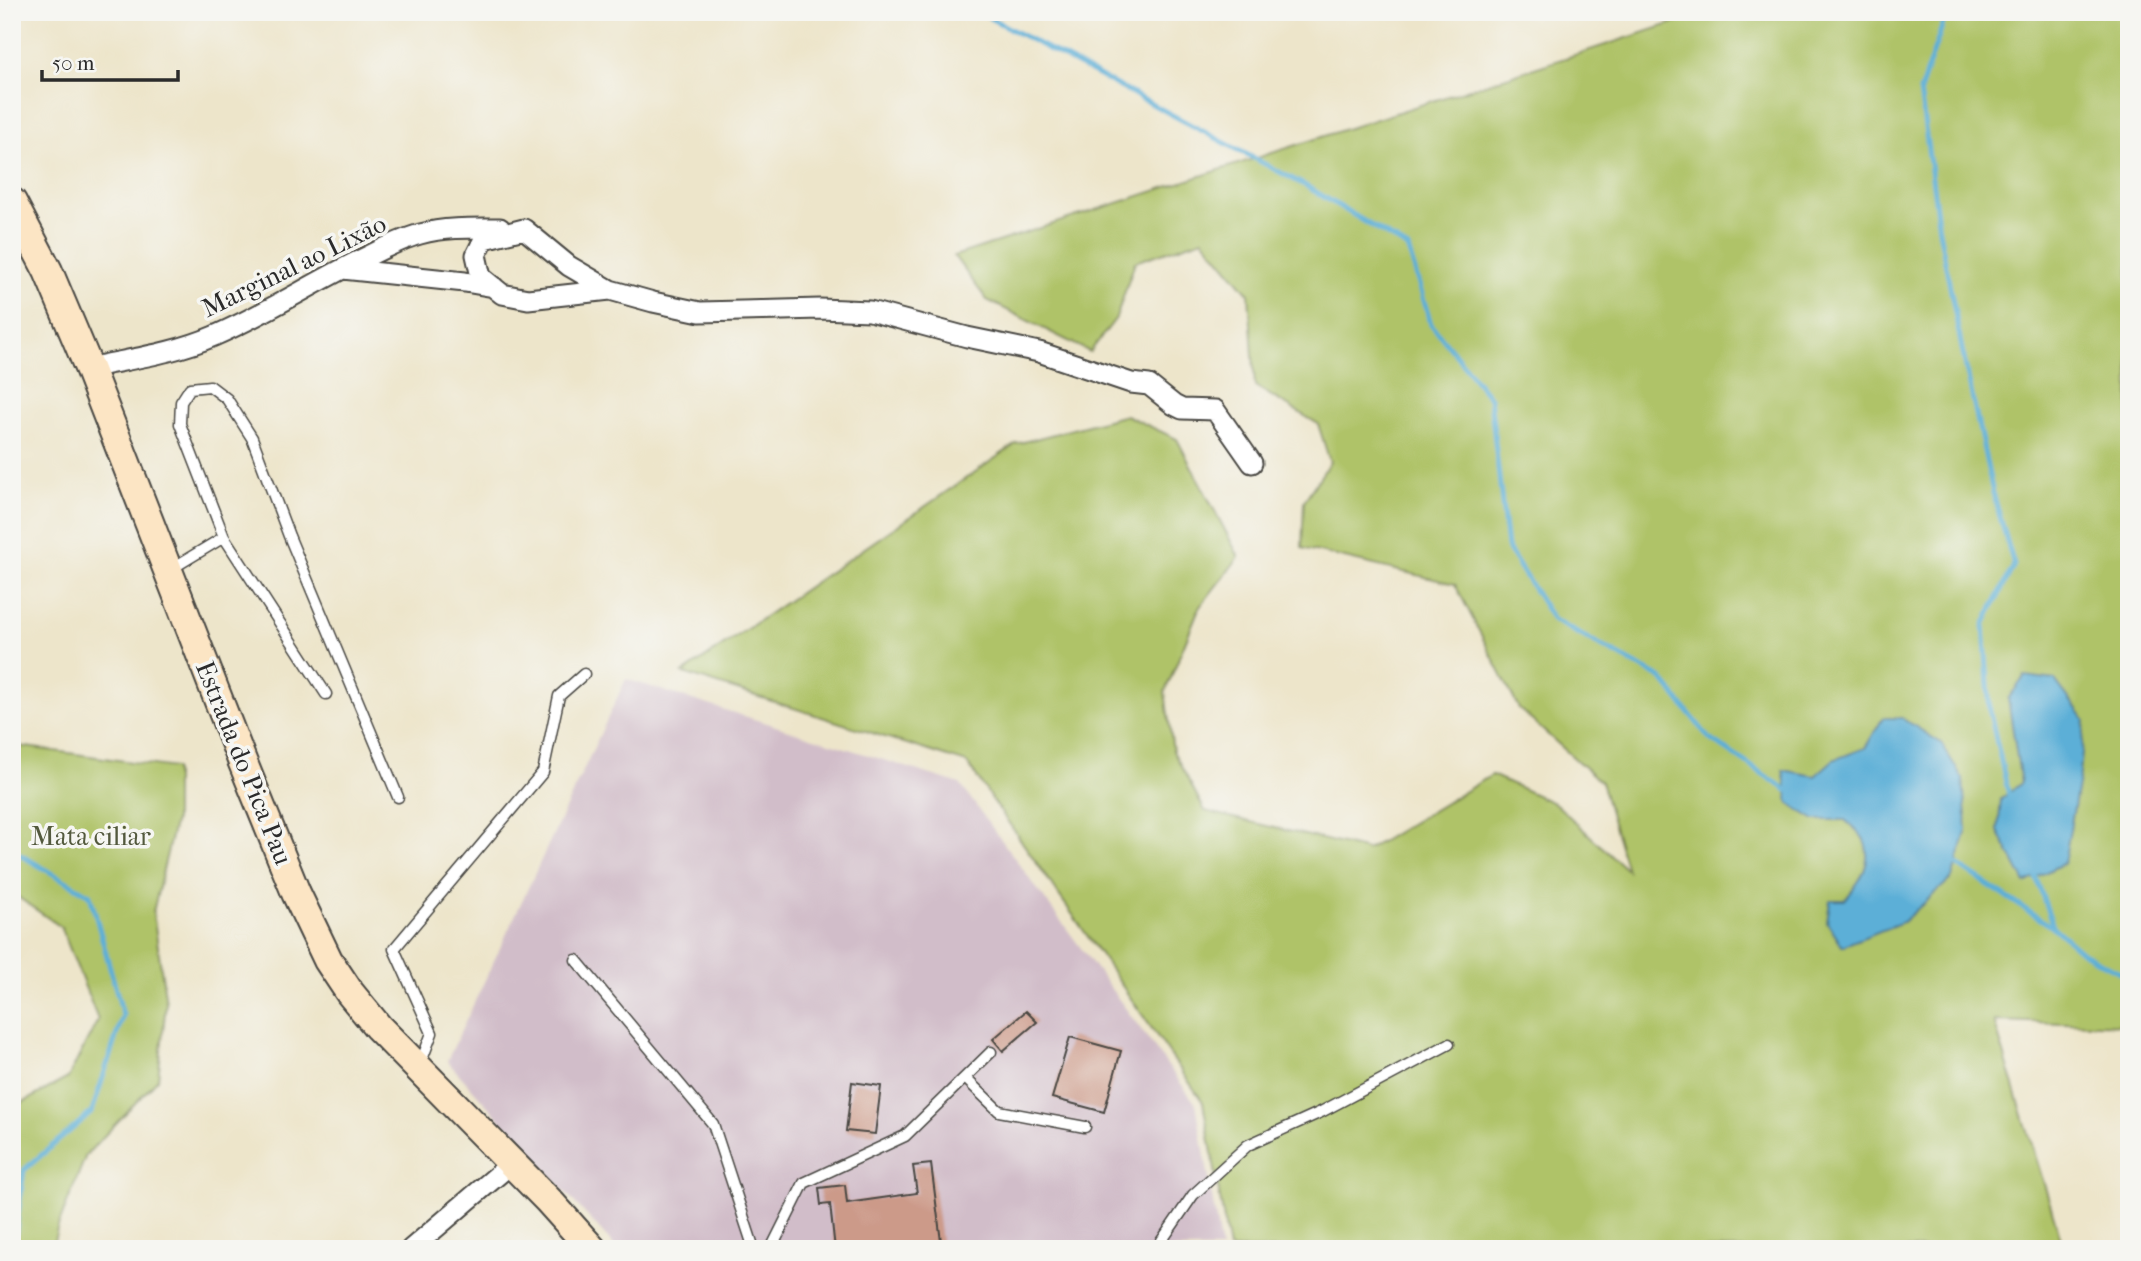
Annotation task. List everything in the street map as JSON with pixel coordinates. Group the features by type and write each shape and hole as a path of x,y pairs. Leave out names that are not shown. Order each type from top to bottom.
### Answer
{"main road":[{"name":"Estrada do Pica Pau","path":"12,202 48,271 89,368 167,571 292,881 328,960 350,993 378,1027 592,1249"}],"street":[{"name":"Marginal ao Lixão","path":"89,368 158,354 210,338 263,314 378,251 420,234 446,230 524,229"},
{"path":"610,290 528,299 502,294 481,276 476,255 484,239 524,229 569,266 610,290 700,312 820,309 870,311 967,337 1039,352 1131,383 1149,385 1182,409 1215,410 1252,463"},
{"path":"342,269 494,287"},
{"path":"411,1249 512,1163"}],"lane":[{"path":"326,694 224,537 180,424 181,402 190,387 210,386 227,399 252,439 289,536 398,797"},
{"path":"167,571 224,537"},
{"path":"418,1069 432,1033 394,949 543,772 559,696 584,674"},
{"path":"576,960 713,1124 754,1249"},
{"path":"1156,1249 1193,1195 1248,1145 1321,1112 1449,1044"},
{"path":"771,1249 804,1182 905,1136 991,1052"},
{"path":"965,1078 999,1111 1086,1127"}],"shaded area":[{"path":"626,679 960,784 1196,1104 1221,1249 617,1249 447,1061"}],"green space":[{"path":"1707,12 2129,12 2129,1025 1994,1021 2064,1249 1229,1249 1203,1102 967,763 683,673 1016,444 1126,415 1177,439 1239,557 1199,608 1165,692 1173,751 1205,811 1367,850 1492,775 1556,804 1627,870 1601,782 1519,709 1455,584 1302,548 1304,501 1330,462 1318,424 1255,386 1249,294 1203,239 1135,262 1116,318 1090,352 987,300 954,256"},
{"name":"Mata ciliar","path":"12,745 175,768 175,820 153,912 166,1003 158,1079 86,1155 57,1229 52,1249 12,1249 12,1108 68,1078 98,1020 61,927 12,893"}],"water":[{"path":"2025,676 2055,680 2085,720 2080,774 2064,863 2025,883 1998,831 2001,799 2021,783 2008,699"},
{"path":"1883,718 1902,718 1941,743 1963,779 1967,830 1952,878 1903,922 1842,946 1827,922 1830,900 1845,900 1864,872 1867,849 1864,840 1845,820 1815,820 1789,804 1783,770 1815,776 1833,760 1865,748"}],"building":[{"path":"1026,1011 1037,1022 1003,1051 993,1039"},
{"path":"1070,1037 1121,1051 1104,1112 1052,1098"},
{"path":"852,1082 881,1086 875,1134 846,1131"},
{"path":"931,1164 942,1249 835,1249 830,1204 821,1205 819,1188 845,1185 847,1203 917,1193 913,1166"}],"waterway":[{"path":"985,12 990,18 1306,186 1408,248 1431,324 1490,398 1507,547 1553,620 1661,678 1709,738 1790,792"},
{"path":"1947,12 1920,91 1939,230 1962,349 1993,493 2014,565 1984,625 1990,713 2010,800"},
{"path":"12,850 90,895 123,1015 92,1112 24,1170 13,1249"},
{"path":"1953,862 2054,928 2083,953 2129,977"},
{"path":"2034,872 2053,926"}]}
